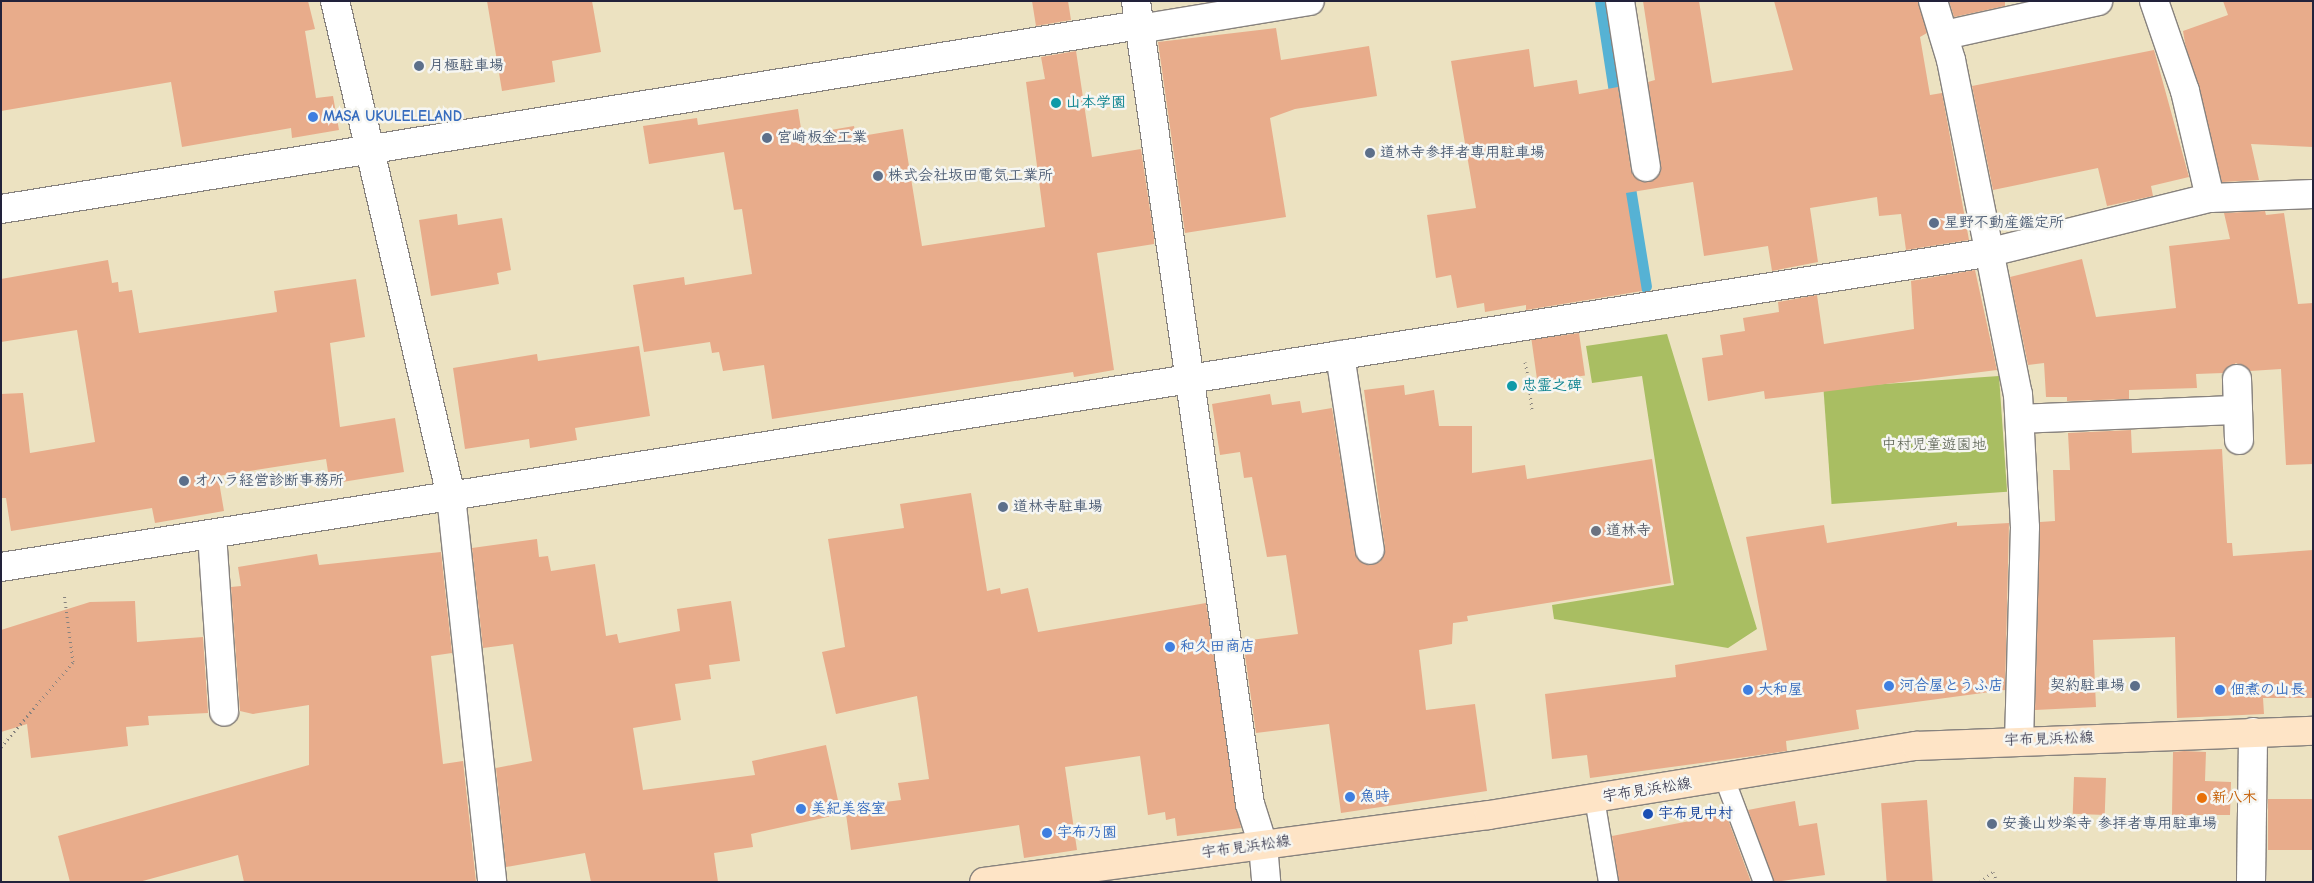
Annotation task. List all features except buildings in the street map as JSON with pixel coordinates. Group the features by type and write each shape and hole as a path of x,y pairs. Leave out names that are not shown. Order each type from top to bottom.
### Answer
{"main road":[{"name":"宇布見浜松線","path":"984,882 1594,798 1916,746 2019,740 2313,730"}],"street":[{"path":"335,1 451,496 492,882"},
{"path":"1,209 370,149 1138,19 1310,1"},
{"path":"1620,1 1646,167"},
{"path":"1933,1 1945,35 1991,252 2020,419 2025,527 2019,740"},
{"path":"1945,35 2098,1"},
{"path":"2154,1 2185,91 2210,198"},
{"path":"1138,19 1250,804 1262,845 1266,882"},
{"path":"1,567 1991,252 2210,198 2313,194"},
{"path":"1340,355 1370,550"},
{"path":"2237,379 2239,440"},
{"path":"2020,419 2238,410"},
{"path":"212,534 224,712"},
{"path":"2252,882 2253,732"}],"lane":[{"path":"1724,778 1763,882"},
{"path":"1594,798 1608,882"}],"path":[{"path":"1530,393 1532,410"},
{"path":"1,747 73,662 60,558"},
{"path":"1980,882 1993,872 1997,882"}],"green space":[{"path":"1667,334 1757,629 1728,648 1554,619 1552,605 1674,585 1642,376 1592,383 1586,346"},
{"name":"中村児童遊園地","path":"1999,376 2007,492 1832,504 1823,388"}],"waterway":[{"path":"1601,1 1617,105"},
{"path":"1628,176 1646,287"}],"place":[{"name":"月極駐車場","path":"419,66"},
{"name":"山本学園","path":"1056,103"},
{"name":"MASA UKULELELAND","path":"313,117"},
{"name":"宮崎板金工業","path":"767,138"},
{"name":"道林寺参拝者専用駐車場","path":"1370,153"},
{"name":"株式会社坂田電気工業所","path":"878,176"},
{"name":"星野不動産鑑定所","path":"1934,223"},
{"name":"忠霊之碑","path":"1512,386"},
{"name":"オハラ経営診断事務所","path":"184,481"},
{"name":"道林寺駐車場","path":"1003,507"},
{"name":"道林寺","path":"1596,531"},
{"name":"和久田商店","path":"1170,647"},
{"name":"河合屋とうふ店","path":"1889,686"},
{"name":"契約駐車場","path":"2135,686"},
{"name":"大和屋","path":"1748,690"},
{"name":"佃煮の山長","path":"2220,690"},
{"name":"魚時","path":"1350,797"},
{"name":"新八木","path":"2202,798"},
{"name":"美紀美容室","path":"801,809"},
{"name":"宇布見中村","path":"1648,814"},
{"name":"安養山妙楽寺 参拝者専用駐車場","path":"1992,824"},
{"name":"宇布乃園","path":"1047,833"}]}
